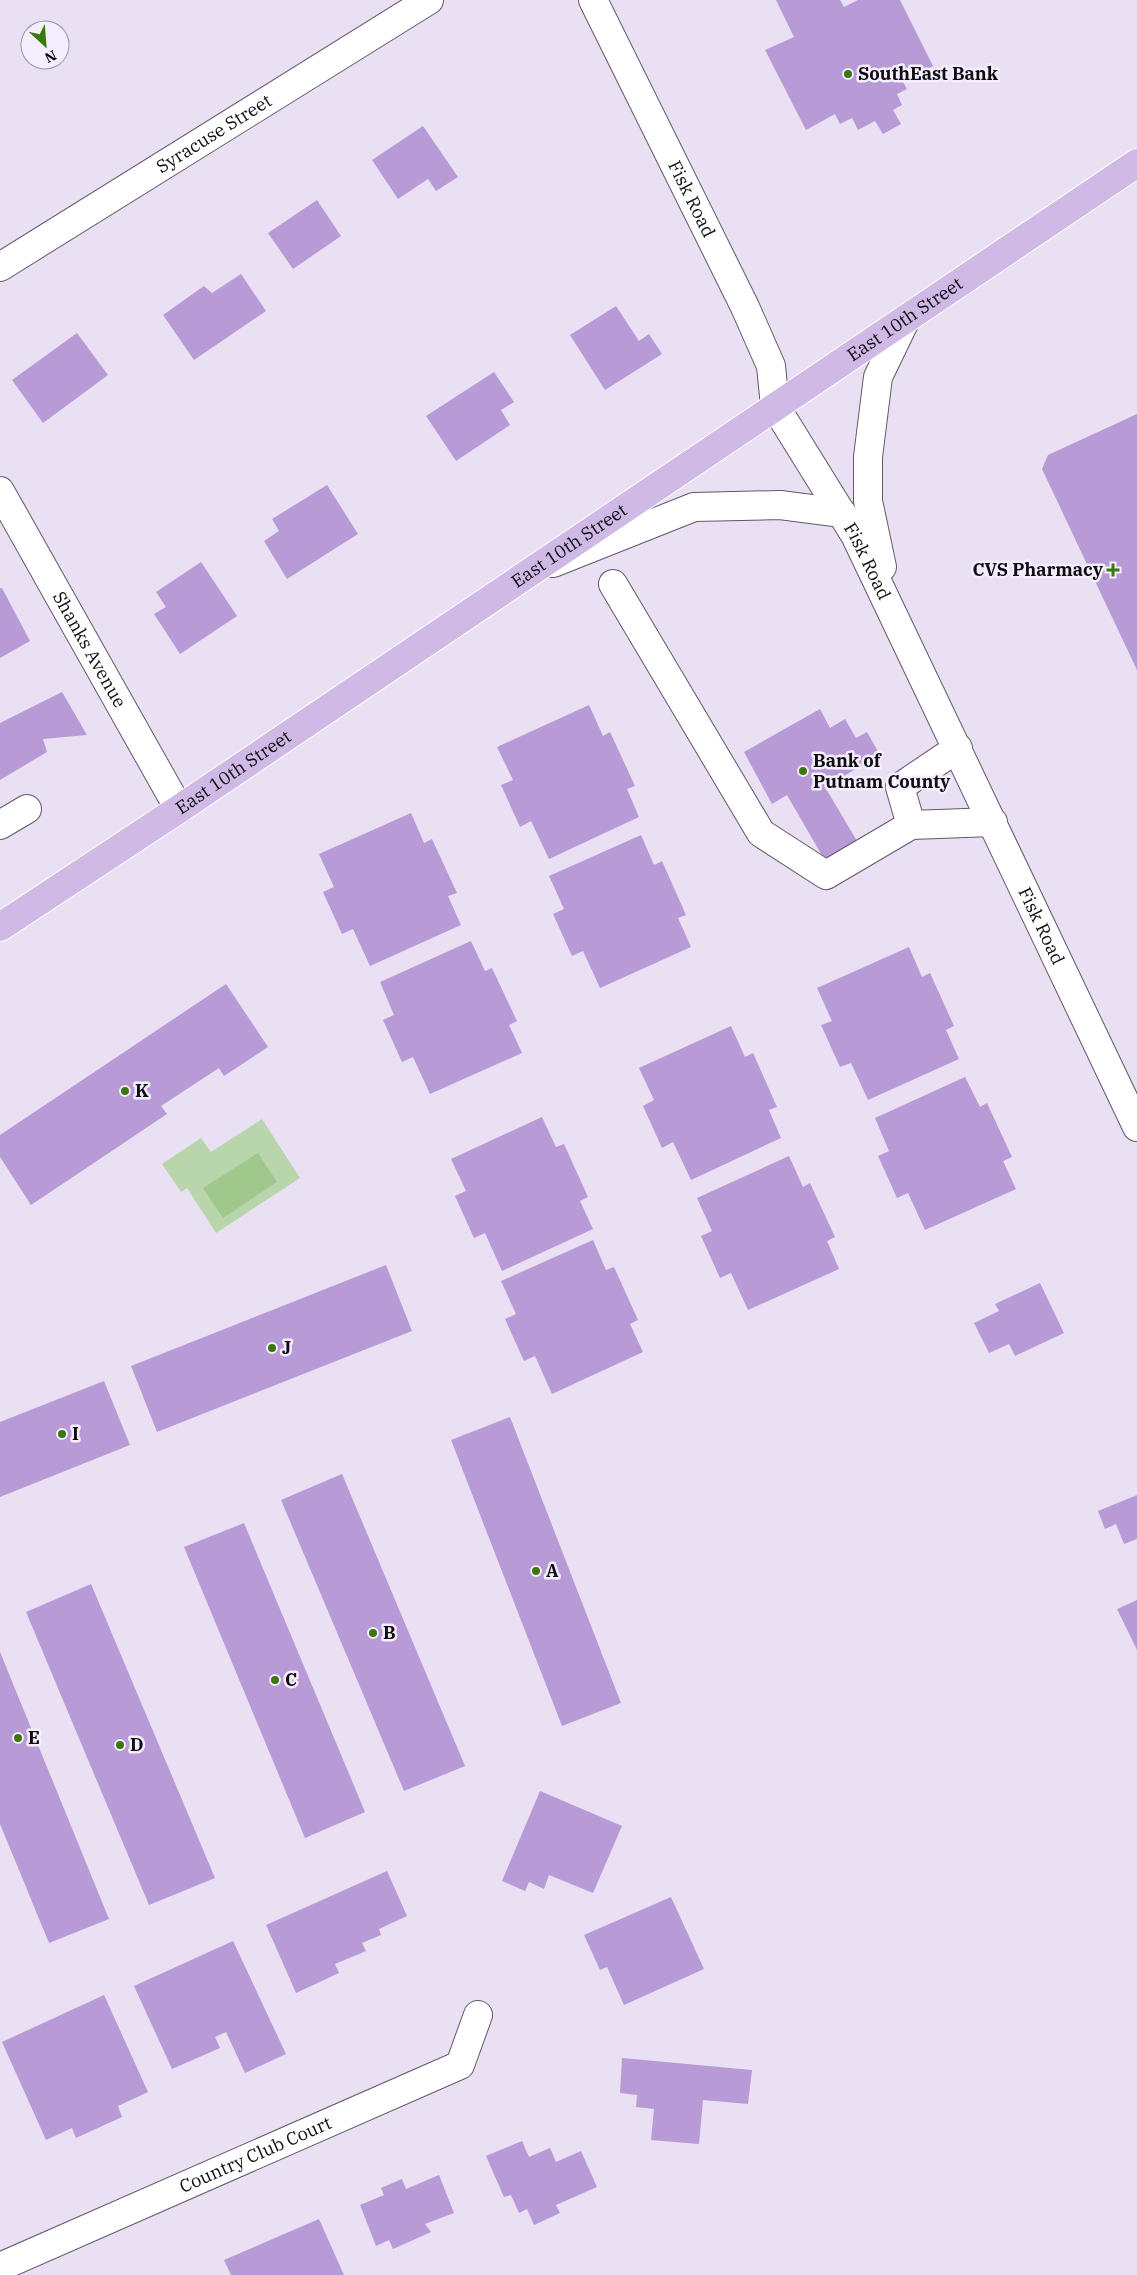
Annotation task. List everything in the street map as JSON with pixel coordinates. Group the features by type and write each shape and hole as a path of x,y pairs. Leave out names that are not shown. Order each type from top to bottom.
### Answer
{"main road":[{"name":"East 10th Street","path":"0,927 179,809 1137,163"}],"street":[{"name":"Syracuse Street","path":"0,267 429,0"},
{"name":"Fisk Road","path":"593,0 745,306 771,366 776,406 855,535 1137,1127"},
{"path":"891,610 868,500 868,457 878,377 906,319"},
{"name":"Shanks Avenue","path":"0,492 179,809"},
{"path":"529,573 694,507 780,505 842,514"},
{"path":"613,584 761,833 826,875 911,825 993,822"},
{"path":"911,825 900,788 958,748"},
{"path":"0,825 27,809"},
{"name":"Country Club Court","path":"0,2267 460,2065 478,2015"}],"shaded area":[{"path":"262,1119 300,1178 216,1233 187,1188 181,1192 162,1164 201,1138 211,1152"},
{"path":"258,1153 277,1182 223,1218 203,1188"}],"building":[{"name":"SouthEast Bank","path":"776,0 840,0 844,7 858,0 900,0 933,66 903,82 907,89 897,94 902,105 893,110 901,124 883,134 875,121 858,130 852,118 840,124 835,114 806,130 765,50 794,37"},
{"path":"423,126 458,177 436,191 428,179 398,199 372,160"},
{"path":"317,200 341,236 293,269 268,233"},
{"path":"241,274 266,311 194,360 163,315 204,286 212,293"},
{"path":"616,306 639,341 649,334 662,354 605,390 570,335"},
{"path":"77,333 108,375 43,423 12,380"},
{"path":"494,372 514,402 501,410 510,425 456,461 426,416"},
{"name":"CVS Pharmacy","path":"1137,414 1137,670 1042,469 1048,455"},
{"path":"327,485 358,534 287,579 264,541 279,531 272,519"},
{"path":"201,562 237,616 180,654 154,614 166,607 156,592"},
{"path":"0,588 2,588 30,641 0,658"},
{"path":"62,692 87,735 43,739 47,752 0,780 0,723"},
{"path":"589,705 603,736 610,732 635,786 627,789 639,817 549,859 531,821 520,827 501,785 513,780 497,747"},
{"name":"Bank of Putnam County","path":"820,709 830,728 845,719 856,738 867,732 880,755 825,787 857,841 824,859 787,795 772,804 744,752"},
{"path":"411,813 424,843 432,839 457,893 448,896 461,925 370,966 353,929 342,934 323,892 334,887 319,854"},
{"path":"641,835 654,865 662,861 686,915 678,918 691,947 600,988 583,951 572,956 553,914 564,909 549,876"},
{"path":"471,941 485,971 492,968 517,1021 509,1025 522,1053 430,1094 413,1057 402,1062 383,1020 394,1015 380,982"},
{"path":"909,947 922,977 930,973 954,1026 946,1030 959,1059 868,1100 851,1063 840,1067 821,1025 832,1021 817,988"},
{"name":"K","path":"226,984 268,1047 224,1076 219,1068 161,1106 167,1114 31,1205 0,1157 0,1135"},
{"path":"731,1026 745,1057 753,1053 777,1107 769,1110 781,1138 691,1180 673,1142 662,1148 643,1106 654,1100 639,1068"},
{"path":"965,1077 980,1107 987,1103 1012,1157 1003,1161 1016,1189 925,1230 908,1193 897,1198 878,1156 889,1151 875,1118"},
{"path":"542,1117 556,1147 564,1144 588,1197 580,1201 593,1229 502,1271 485,1233 474,1238 455,1196 466,1191 451,1159"},
{"path":"789,1156 803,1187 810,1183 835,1237 827,1241 839,1269 748,1310 731,1273 720,1278 701,1236 712,1231 697,1198"},
{"path":"593,1240 606,1270 614,1267 638,1320 630,1324 643,1352 552,1394 535,1356 524,1361 505,1319 516,1314 501,1281"},
{"name":"J","path":"386,1265 412,1331 157,1432 131,1366"},
{"path":"1040,1283 1064,1333 1015,1356 1009,1344 989,1353 974,1323 999,1311 995,1304"},
{"name":"I","path":"104,1381 130,1445 0,1497 0,1422"},
{"name":"A","path":"510,1417 621,1703 562,1726 451,1440"},
{"name":"B","path":"342,1474 465,1766 404,1791 281,1500"},
{"path":"1137,1495 1137,1539 1124,1544 1116,1524 1105,1529 1098,1511"},
{"name":"C","path":"244,1523 365,1812 305,1838 184,1547"},
{"name":"D","path":"91,1584 215,1878 149,1905 26,1612"},
{"path":"1137,1600 1137,1650 1117,1609"},
{"name":"E","path":"0,1652 109,1919 49,1943 0,1824"},
{"path":"540,1791 622,1826 593,1893 549,1875 544,1889 529,1882 525,1891 502,1881"},
{"path":"387,1871 407,1916 379,1929 381,1935 362,1943 366,1951 335,1964 339,1973 296,1993 266,1925"},
{"path":"671,1897 704,1969 624,2005 607,1967 600,1970 584,1935"},
{"path":"233,1941 286,2054 245,2073 226,2032 215,2037 220,2048 172,2069 134,1986"},
{"path":"104,1995 148,2092 118,2106 122,2117 76,2138 72,2128 46,2140 2,2042"},
{"path":"622,2058 752,2070 748,2104 703,2100 699,2144 651,2140 654,2109 636,2107 637,2095 620,2093"},
{"path":"522,2141 529,2157 550,2148 556,2162 581,2151 597,2187 556,2205 560,2213 534,2225 527,2209 519,2213 511,2195 504,2197 486,2156"},
{"path":"439,2175 454,2213 425,2224 431,2232 393,2249 389,2240 376,2246 360,2205 384,2195 381,2188 402,2179 406,2189"},
{"path":"319,2219 344,2275 231,2275 224,2260"}],"place":[{"name":"SouthEast Bank","path":"848,74"},
{"name":"CVS Pharmacy","path":"1113,570"},
{"name":"Bank of Putnam County","path":"803,771"},
{"name":"K","path":"125,1091"},
{"name":"J","path":"272,1348"},
{"name":"I","path":"62,1434"},
{"name":"A","path":"536,1571"},
{"name":"B","path":"373,1633"},
{"name":"C","path":"275,1680"},
{"name":"E","path":"18,1738"},
{"name":"D","path":"120,1745"}]}
